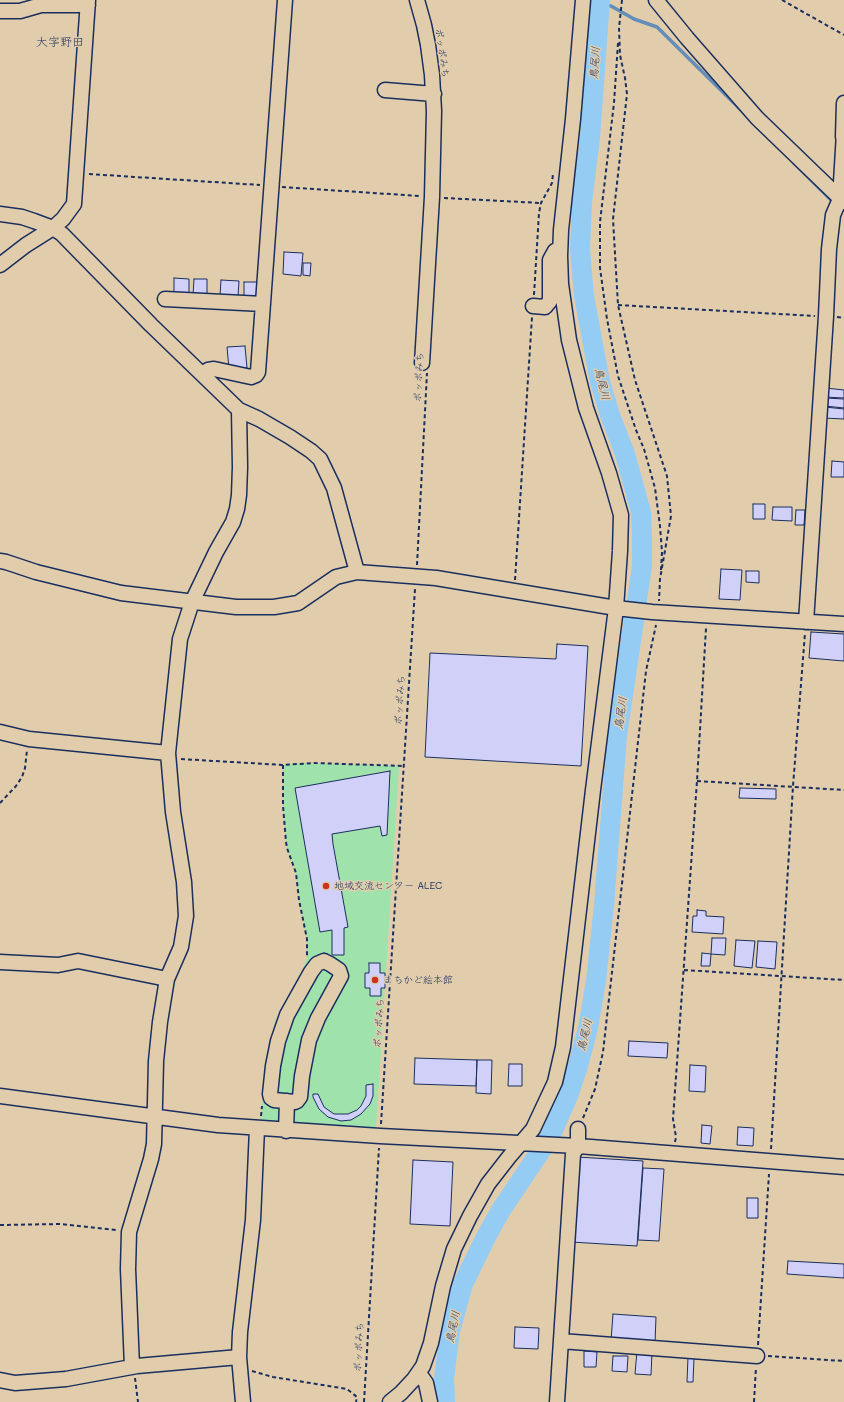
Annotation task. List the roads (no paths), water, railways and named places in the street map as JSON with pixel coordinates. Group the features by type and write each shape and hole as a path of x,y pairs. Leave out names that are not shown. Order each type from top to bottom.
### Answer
{"street":[{"path":"202,374 208,370 214,369 251,377 256,375 258,372 285,0"},
{"path":"416,0 424,25 428,45 434,94 434,138 425,367"},
{"path":"390,1402 401,1393 419,1373 427,1355 443,1286 454,1249 488,1184 509,1157 528,1144 555,1082 561,1060 593,790 619,608 621,515 609,473 586,408 569,340 561,284 560,248 583,0"},
{"path":"656,0 757,118 842,201"},
{"path":"0,11 20,11 41,5 88,2 74,204 63,219 0,265"},
{"path":"385,90 434,94"},
{"path":"806,622 826,316 828,249 833,216 842,201 844,103"},
{"path":"0,214 22,217 52,228 62,234 150,325 239,410 259,419 290,437 320,459 334,488 357,572"},
{"path":"533,306 545,307 550,302 550,260 555,251 560,248"},
{"path":"165,299 263,304"},
{"path":"132,1367 128,1269 129,1232 154,1144 156,1061 160,1022 167,979 181,947 186,916 184,882 173,812 169,756 180,639 192,602 216,552 233,522 237,509 240,467 239,410"},
{"path":"0,561 36,572 121,593 236,607 274,607 298,603 336,577 357,572 416,576 463,582 619,608 652,612 844,624"},
{"path":"0,732 29,739 169,756"},
{"path":"0,962 58,965 78,961 167,979"},
{"path":"324,961 339,970 341,976 320,1014 310,1040 303,1069 300,1097 297,1101 287,1102 274,1100 271,1098 270,1094 273,1066 278,1041 287,1016 302,986 317,964 324,961"},
{"path":"0,1096 258,1129 574,1146 844,1167"},
{"path":"286,1130 287,1102"},
{"path":"243,1402 239,1360 240,1332 254,1214 258,1129"},
{"path":"557,1402 573,1154 578,1129"},
{"path":"561,1341 757,1356"},
{"path":"0,1380 15,1382 66,1379 132,1367 177,1362 239,1360"},
{"path":"419,1373 426,1383 430,1402"}],"waterway":[{"name":"鳥尾川","path":"445,1402 444,1379 450,1331 463,1284 501,1210 550,1137 568,1096 588,1028 596,981 604,905 617,736 642,566 641,512 625,454 610,415 600,382 584,296 580,249 582,203 590,138 600,0"},
{"path":"599,4 611,6 634,19 657,27 747,116"},
{"path":"794,163 835,204"}],"place":[{"name":"地域交流センター ALEC","path":"326,886"},
{"name":"まちかど絵本館","path":"375,980"}],"district":[{"name":"大字野田","path":"60,42"}]}
